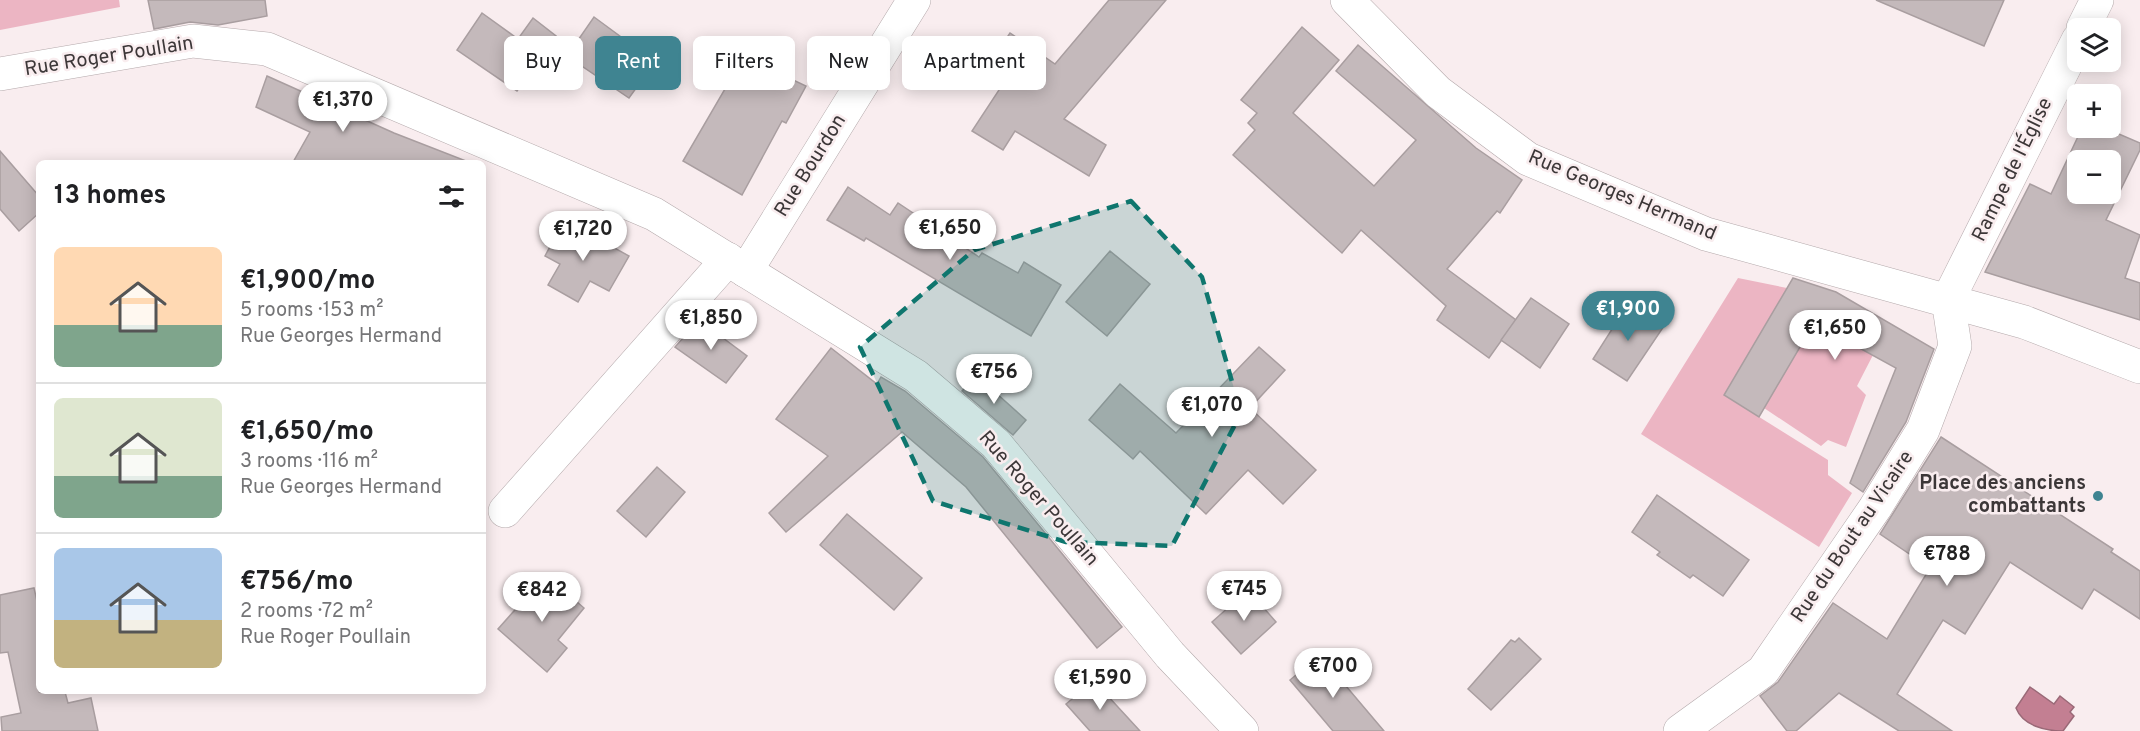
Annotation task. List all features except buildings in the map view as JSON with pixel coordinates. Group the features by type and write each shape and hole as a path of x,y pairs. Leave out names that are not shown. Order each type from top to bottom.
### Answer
{"street":[{"name":"Rue Bourdon","path":"505,511 737,265 914,0"},
{"name":"Rue Georges Hermand","path":"1347,0 1438,92 1528,159 1706,234 1948,300"},
{"path":"2088,18 2097,0"},
{"name":"Rue Roger Poullain","path":"0,74 193,41 267,49 654,214 916,376 996,444 1170,655 1242,731"},
{"name":"Rampe de l'Église","path":"1948,300 2067,62"},
{"path":"1948,300 2024,322 2140,367"},
{"name":"Rue du Bout au Vicaire","path":"1680,731 1763,671 1923,430 1954,346 1948,300"}],"highlighted area":[{"path":"1131,201 1202,277 1241,413 1172,546 1066,542 933,501 860,347 974,250"}],"shaded area":[{"path":"0,0 119,0 120,7 0,30"},
{"path":"1738,278 1787,288 1778,304 1873,355 1857,386 1866,395 1846,447 1828,440 1821,446 1764,408 1724,395 1828,460 1828,475 1852,493 1819,547 1641,434"},
{"path":"2030,687 2054,704 2060,696 2074,707 2070,712 2074,716 2063,731 2036,726 2019,714 2016,708"}],"place":[{"name":"Place des anciens combattants","path":"2098,496"}]}
